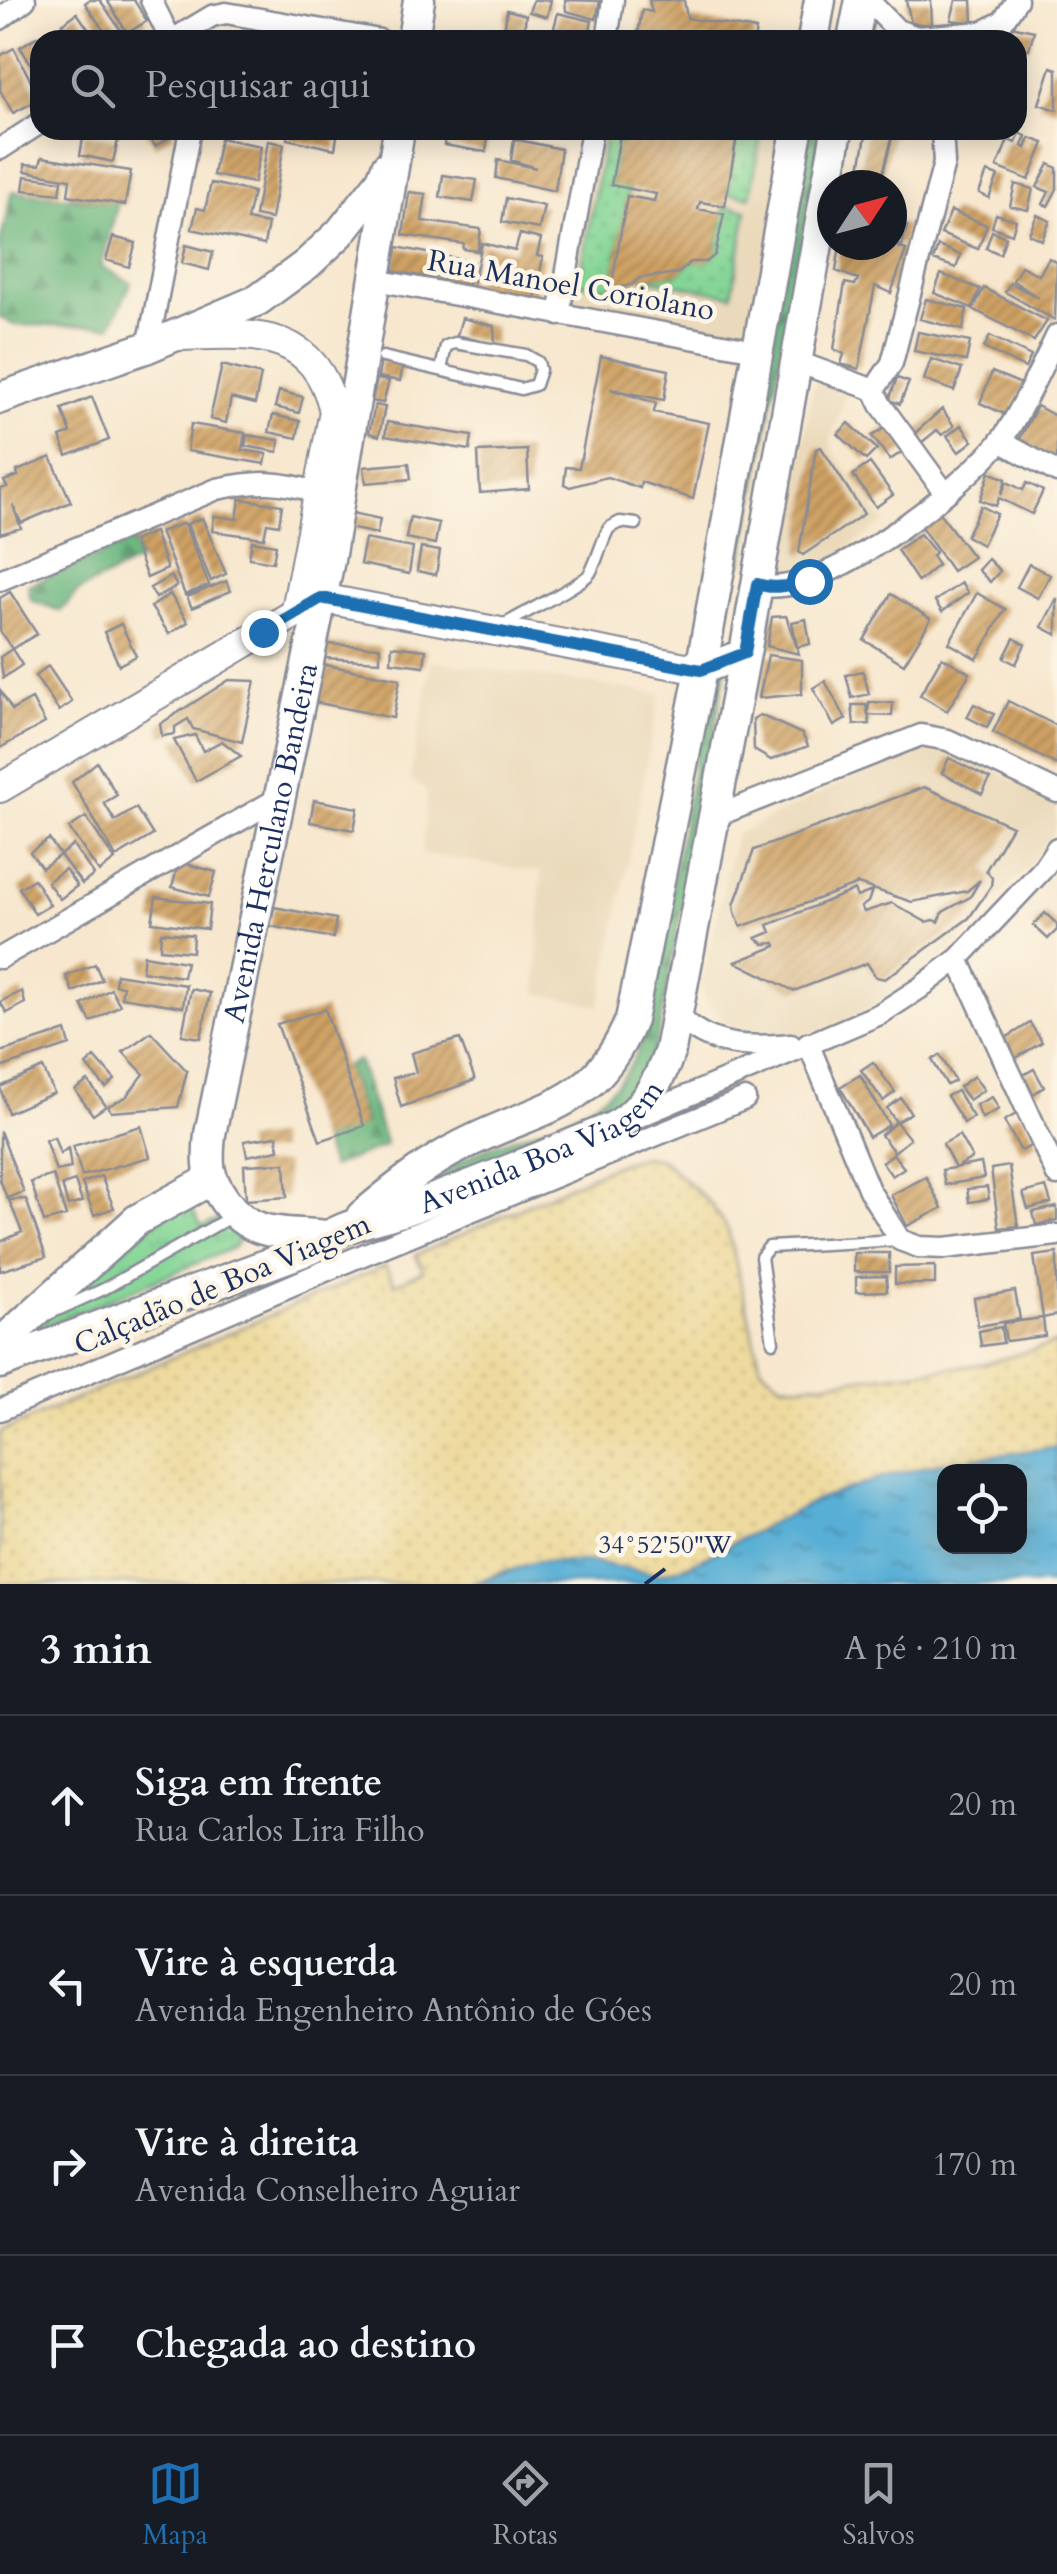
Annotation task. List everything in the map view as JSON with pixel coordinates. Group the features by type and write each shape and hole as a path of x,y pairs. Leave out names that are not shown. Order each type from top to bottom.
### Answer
{"main road":[{"path":"414,30 419,0"},
{"path":"816,30 820,0"},
{"path":"856,30 864,0"},
{"path":"0,398 162,342 258,300 340,233 382,180 397,140"},
{"name":"Avenida Herculano Bandeira","path":"309,604 373,355 375,280 398,140"},
{"name":"Avenida Boa Viagem","path":"0,1364 312,1248 463,1145 578,1093 607,1067 631,1020 640,989 795,140"},
{"name":"Avenida Boa Viagem","path":"339,1230 403,1210 617,1126 655,1086 670,1050 745,653 834,140"},
{"name":"Avenida Herculano Bandeira","path":"162,342 242,334 274,339 297,348 316,366 328,387 334,411 278,799 210,1134 210,1180"},
{"path":"0,788 309,604 495,630 701,670 745,653"},
{"path":"0,1344 137,1220 210,1180 234,1214 249,1226 339,1230"}],"street":[{"path":"0,18 25,0"},
{"path":"151,0 167,30"},
{"path":"608,30 613,0"},
{"path":"864,0 898,30"},
{"path":"986,30 1004,21 1018,0"},
{"path":"189,30 212,16 226,13 328,30"},
{"path":"210,30 212,16"},
{"path":"0,148 30,129"},
{"path":"162,342 189,140"},
{"path":"559,315 590,140"},
{"path":"874,390 892,363 944,163 943,140"},
{"name":"Rua Manoel Coriolano","path":"375,280 756,350"},
{"path":"757,584 783,586 833,572 937,503 1000,442 1057,335"},
{"path":"795,362 874,390 945,493"},
{"path":"1000,442 1057,472"},
{"path":"0,580 218,489 255,480 287,483 320,493"},
{"path":"714,817 922,734 948,740 1057,792"},
{"path":"0,958 278,799"},
{"path":"617,1126 880,1014 958,959 1050,876 1057,848"},
{"path":"958,959 1057,1174"},
{"path":"676,1014 692,1029 726,1044 808,1042"},
{"path":"808,1042 870,1190 900,1240 919,1247 945,1248 1057,1234"},
{"name":"Calçadão de Boa Viagem","path":"0,1410 745,1099"}],"lane":[{"path":"373,355 521,389 535,385 540,370 538,362 526,354 455,343 446,346 441,370"},
{"path":"495,630 583,582 590,575 609,528 620,522 636,524"},
{"path":"24,1322 54,1313 104,1289 234,1214"},
{"path":"773,1342 761,1258 769,1247 900,1240"}],"shaded area":[{"path":"591,140 791,140 754,342 565,308"},
{"path":"816,374 849,385 831,439 832,450 884,522 816,572 794,574 782,565"},
{"path":"432,661 660,694 600,1006 537,993 541,872 422,854 427,792 410,779"},
{"path":"933,746 957,751 1057,803 1057,826 1031,863 952,950 876,1007 799,1039 743,1035 732,1030 704,1000 702,982 736,834 902,755"}],"green space":[{"path":"604,140 619,140 611,184 629,188 611,289 579,283"},
{"path":"736,140 760,140 750,197 727,193"},
{"path":"805,140 820,140 742,562 730,584"},
{"path":"12,191 118,203 101,266 131,283 111,326 14,325 0,317 0,244"},
{"path":"725,206 747,210 732,295 640,278 679,273 690,262 709,260 716,251"},
{"path":"133,541 140,560 77,592 61,611 31,600 28,585"},
{"path":"726,667 659,1031 641,1076 613,1106 576,1127 421,1186 474,1154 584,1109 622,1078 636,1055 647,1025 710,674"},
{"path":"358,1060 386,1145 331,1167 322,1140 365,1124 346,1066"},
{"path":"186,1198 202,1227 226,1216 238,1241 233,1248 10,1341"}],"sand":[{"path":"644,1156 663,1160 711,1204 728,1230 761,1367 780,1383 802,1385 984,1364 1057,1343 1057,1447 940,1463 882,1478 816,1501 684,1567 658,1574 590,1562 503,1571 472,1584 0,1584 0,1432 385,1266 395,1284 423,1271 416,1255 622,1162"}],"water":[{"path":"1057,1447 1057,1584 472,1584 535,1562 590,1562 658,1574 685,1567 816,1501 940,1463"}],"building":[{"path":"100,0 121,30 103,30 85,3"},
{"path":"107,0 134,0 147,21 125,30"},
{"path":"533,0 551,0 547,17 529,12"},
{"path":"565,0 600,1 596,19 566,11"},
{"path":"649,0 684,0 687,18 756,30 639,30 642,10 652,12"},
{"path":"906,0 931,0 932,25 911,23"},
{"path":"956,0 972,0 973,23 951,20"},
{"path":"507,10 526,15 524,30 504,30"},
{"path":"77,13 89,30 66,30 62,24"},
{"path":"558,13 592,21 590,30 553,30"},
{"path":"1011,26 1034,31 1029,49 1027,30 1010,30"},
{"path":"30,41 30,62 20,47"},
{"path":"14,48 30,79 30,104 13,113 0,90 0,56"},
{"path":"1051,67 1057,69 1057,110 1039,104"},
{"path":"1030,138 1044,143 1029,180 997,167 1008,140 1024,140 1022,146 1026,148"},
{"path":"83,140 118,140 113,162 80,155"},
{"path":"220,140 261,146 254,183 213,175"},
{"path":"292,140 336,140 335,149"},
{"path":"444,140 488,140 486,152 444,145"},
{"path":"514,140 561,149 555,191 496,178 498,160 536,168 511,160"},
{"path":"619,140 736,140 725,206 700,202 698,209 724,214 715,255 706,262 690,262 679,273 640,278 631,285 611,289 627,196 654,201 656,194 611,185"},
{"path":"865,140 891,140 884,170 860,170"},
{"path":"268,141 284,144 271,219 255,216"},
{"path":"42,157 131,171 125,205 68,195 70,179 25,171 25,164 40,165"},
{"path":"1049,164 1057,168 1057,189 1048,206 1043,204 1049,192 1037,187"},
{"path":"987,172 998,176 989,198 979,193"},
{"path":"443,175 477,180 473,202 440,197"},
{"path":"25,176 62,181 60,194 23,190"},
{"path":"211,183 253,192 247,220 268,224 264,245 192,229 197,208 205,210"},
{"path":"1015,184 1033,189 1028,210 1010,206"},
{"path":"409,192 426,194 422,221 481,229 478,251 463,249 464,244 403,235"},
{"path":"506,198 544,206 539,229 502,222"},
{"path":"951,211 987,225 978,249 941,234"},
{"path":"996,214 1016,220 1012,234 992,227"},
{"path":"1037,215 1050,221 1042,240 1029,234"},
{"path":"992,231 1006,237 1000,254 986,248"},
{"path":"520,234 541,239 537,256 543,257 534,303 472,289 482,243 515,251"},
{"path":"113,237 136,243 129,267 106,260"},
{"path":"186,245 213,252 209,270 182,263"},
{"path":"938,246 961,255 956,268 933,260"},
{"path":"397,247 473,262 468,285 393,271"},
{"path":"1049,258 1057,263 1055,320 1005,292 1010,283 1039,298 1013,281 1021,266 1039,275"},
{"path":"838,260 903,260 891,293 875,286 859,369 841,364 844,354 834,349 845,283 855,285 858,279 836,271"},
{"path":"941,274 980,289 972,308 934,293"},
{"path":"984,288 1047,321 1034,341 973,309"},
{"path":"926,299 967,309 963,330 920,319"},
{"path":"462,318 494,326 495,345 457,335"},
{"path":"918,332 970,342 966,361 914,351"},
{"path":"990,336 1031,356 1025,368 984,348"},
{"path":"601,356 669,370 664,400 610,389 656,403 654,412 709,423 693,499 641,482 640,488 607,477 570,487 564,484 566,467 579,468"},
{"path":"931,359 962,369 954,391 924,380"},
{"path":"381,360 403,365 400,381 378,377"},
{"path":"222,365 261,375 255,404 231,398 226,423 210,419"},
{"path":"992,372 1024,385 1011,417 980,403"},
{"path":"897,378 909,382 900,404 889,400"},
{"path":"377,379 389,381 383,403 372,401"},
{"path":"279,391 303,397 299,413 275,407"},
{"path":"92,397 109,440 67,456 60,437 71,433 62,409"},
{"path":"375,405 385,407 379,436 369,433"},
{"path":"1037,406 1057,417 1057,462 1019,440"},
{"path":"942,409 954,426 942,435 937,430 921,443 914,434"},
{"path":"273,415 300,421 297,438 269,432"},
{"path":"387,422 472,436 470,450 385,436"},
{"path":"849,423 877,449 866,460 838,434"},
{"path":"191,424 245,433 242,450 267,454 265,464 187,451"},
{"path":"889,425 906,449 890,460 872,436"},
{"path":"961,425 973,441 959,452 947,436"},
{"path":"247,435 279,440 278,452 245,446"},
{"path":"821,447 864,514 803,555 799,552 816,449"},
{"path":"527,450 529,489 480,493 478,452"},
{"path":"51,457 71,502 21,523 13,505 21,528 0,534 0,489 7,487 4,481"},
{"path":"409,463 411,479 366,483 364,467"},
{"path":"870,463 893,495 876,507 853,475"},
{"path":"990,472 1006,479 1001,495 1007,482 1023,490 1027,483 1043,491 1032,514 999,498 996,506 980,500"},
{"path":"240,499 282,505 279,525 267,523 264,538 212,531 214,516 237,519"},
{"path":"981,506 997,514 982,545 966,536"},
{"path":"938,511 973,557 952,571 919,524"},
{"path":"352,513 380,519 377,534 349,528"},
{"path":"410,517 439,523 435,544 406,538"},
{"path":"202,518 226,574 211,581 187,524"},
{"path":"184,523 209,585 185,595 160,532"},
{"path":"154,532 167,569 147,578 133,541"},
{"path":"920,534 935,552 932,556 938,565 918,582 897,550"},
{"path":"365,539 413,548 409,574 360,564"},
{"path":"252,541 276,545 273,562 249,558"},
{"path":"421,548 440,551 436,575 417,571"},
{"path":"988,559 1000,571 990,582 978,570"},
{"path":"1029,564 1050,575 1038,598 1017,587"},
{"path":"171,576 177,586 156,598 150,588"},
{"path":"226,581 231,591 192,608 187,597"},
{"path":"961,583 968,593 942,612 935,601"},
{"path":"10,592 37,634 12,649 0,631 0,598"},
{"path":"977,593 1005,609 977,659 949,643"},
{"path":"170,594 188,622 169,634 151,607"},
{"path":"891,594 931,619 904,664 864,640"},
{"path":"1057,598 1057,635 1042,627"},
{"path":"786,616 799,654 767,646 772,617"},
{"path":"806,619 810,644 797,647 792,622"},
{"path":"121,624 136,656 119,665 104,632"},
{"path":"1014,638 1025,644 1016,664 1004,658"},
{"path":"324,644 380,647 380,661 324,658"},
{"path":"392,646 426,650 424,666 391,662"},
{"path":"12,649 22,665 3,678 0,657"},
{"path":"768,655 802,660 802,694 759,698"},
{"path":"942,657 970,673 947,711 920,695"},
{"path":"321,664 400,679 393,718 314,702"},
{"path":"48,666 72,702 59,711 35,676"},
{"path":"863,671 869,694 852,698 846,675"},
{"path":"229,680 255,681 242,742 193,729 188,719 175,727 175,734 162,736 160,724"},
{"path":"825,681 846,719 834,726 813,688"},
{"path":"0,690 12,710 32,699 45,723 0,748"},
{"path":"1008,701 1057,726 1057,765 993,732"},
{"path":"869,702 893,703 892,716 868,715"},
{"path":"974,704 994,714 987,727 967,717"},
{"path":"852,705 866,705 870,724 854,725"},
{"path":"760,715 802,734 808,746 771,760 754,750 753,719"},
{"path":"195,735 203,751 222,741 241,756 196,781 174,740"},
{"path":"949,758 990,779 982,794 942,773"},
{"path":"97,762 117,795 104,803 115,821 136,808 153,835 116,857 72,782"},
{"path":"924,787 1012,826 986,870 992,878 991,886 969,918 885,979 876,977 867,963 794,991 736,962 776,946 756,938 771,932 768,925 854,890 857,897 872,891 861,907 864,912 892,903 926,922 939,922 943,912 970,897 980,880 967,891 912,902 858,884 741,927 734,905 754,850"},
{"path":"314,800 358,808 354,830 310,822"},
{"path":"86,817 115,860 99,872 69,828"},
{"path":"49,839 60,855 42,868 30,852"},
{"path":"73,845 94,875 82,884 60,855"},
{"path":"179,862 216,872 209,897 172,887"},
{"path":"65,869 77,886 60,899 47,882"},
{"path":"34,879 50,905 35,914 19,888"},
{"path":"156,897 210,904 207,929 152,922"},
{"path":"274,907 336,919 333,938 270,926"},
{"path":"1045,913 1057,924 1057,930 1048,939 1033,925"},
{"path":"161,932 193,935 192,952 160,949"},
{"path":"144,955 186,962 183,977 142,971"},
{"path":"95,964 102,980 73,992 66,976"},
{"path":"116,974 186,985 183,1007 121,997 123,986 115,985"},
{"path":"111,989 120,1005 91,1022 82,1005"},
{"path":"191,989 210,993 201,1038 182,1035"},
{"path":"22,991 25,1003 7,1013 0,1002"},
{"path":"325,1009 364,1126 320,1141 277,1024"},
{"path":"1030,1023 1042,1042 1013,1060 1001,1041"},
{"path":"66,1031 70,1045 0,1068 0,1052"},
{"path":"151,1032 187,1071 178,1107 111,1112 108,1106 126,1097 144,1074 123,1052"},
{"path":"460,1039 475,1080 401,1107 393,1078 416,1072 411,1053"},
{"path":"940,1055 955,1081 947,1085 932,1060"},
{"path":"95,1057 115,1080 106,1088 86,1065"},
{"path":"873,1062 895,1092 883,1101 861,1070"},
{"path":"43,1068 54,1093 8,1113 0,1087"},
{"path":"1034,1069 1044,1087 1033,1094 1023,1075"},
{"path":"860,1075 889,1125 869,1137 840,1087"},
{"path":"974,1076 984,1090 969,1100 959,1087"},
{"path":"88,1081 106,1106 93,1115 75,1090"},
{"path":"957,1091 973,1117 964,1123 947,1096"},
{"path":"992,1097 999,1109 982,1118 976,1105"},
{"path":"901,1098 911,1113 896,1122 887,1108"},
{"path":"1020,1112 1038,1142 1021,1151 1004,1121"},
{"path":"896,1122 910,1139 894,1152 881,1135"},
{"path":"141,1126 150,1157 82,1176 73,1146"},
{"path":"0,1131 24,1192 7,1198 0,1180"},
{"path":"959,1135 972,1158 955,1168 943,1144"},
{"path":"277,1136 279,1150 247,1156 244,1141"},
{"path":"54,1137 60,1154 68,1148 71,1168 56,1171 45,1140"},
{"path":"893,1154 904,1168 892,1176 882,1162"},
{"path":"285,1163 287,1197 246,1200 244,1165"},
{"path":"981,1163 984,1178 945,1185 942,1170"},
{"path":"1009,1166 1018,1226 999,1228 991,1169"},
{"path":"53,1175 66,1216 44,1222 31,1182"},
{"path":"101,1176 114,1208 94,1215 82,1183"},
{"path":"926,1177 942,1208 907,1226 891,1195"},
{"path":"75,1181 82,1202 68,1206 62,1185"},
{"path":"987,1187 989,1199 969,1202 967,1189"},
{"path":"1046,1187 1051,1203 1028,1209 1023,1193"},
{"path":"26,1199 46,1257 0,1271 0,1242 22,1232 9,1200"},
{"path":"1057,1207 1057,1220 1036,1225 1033,1212"},
{"path":"854,1253 889,1253 889,1272 854,1272"},
{"path":"1057,1253 1057,1315 1043,1318 1034,1256"},
{"path":"935,1266 935,1284 895,1284 895,1267"},
{"path":"886,1276 887,1291 856,1292 856,1277"},
{"path":"1015,1291 1020,1319 978,1326 974,1298"},
{"path":"1043,1318 1045,1336 1006,1341 1003,1323"},
{"path":"1001,1327 1003,1343 981,1346 979,1331"}],"route":[{"path":"263,632 321,598 701,670 725,664 745,653 757,584 767,587 809,581"}]}
